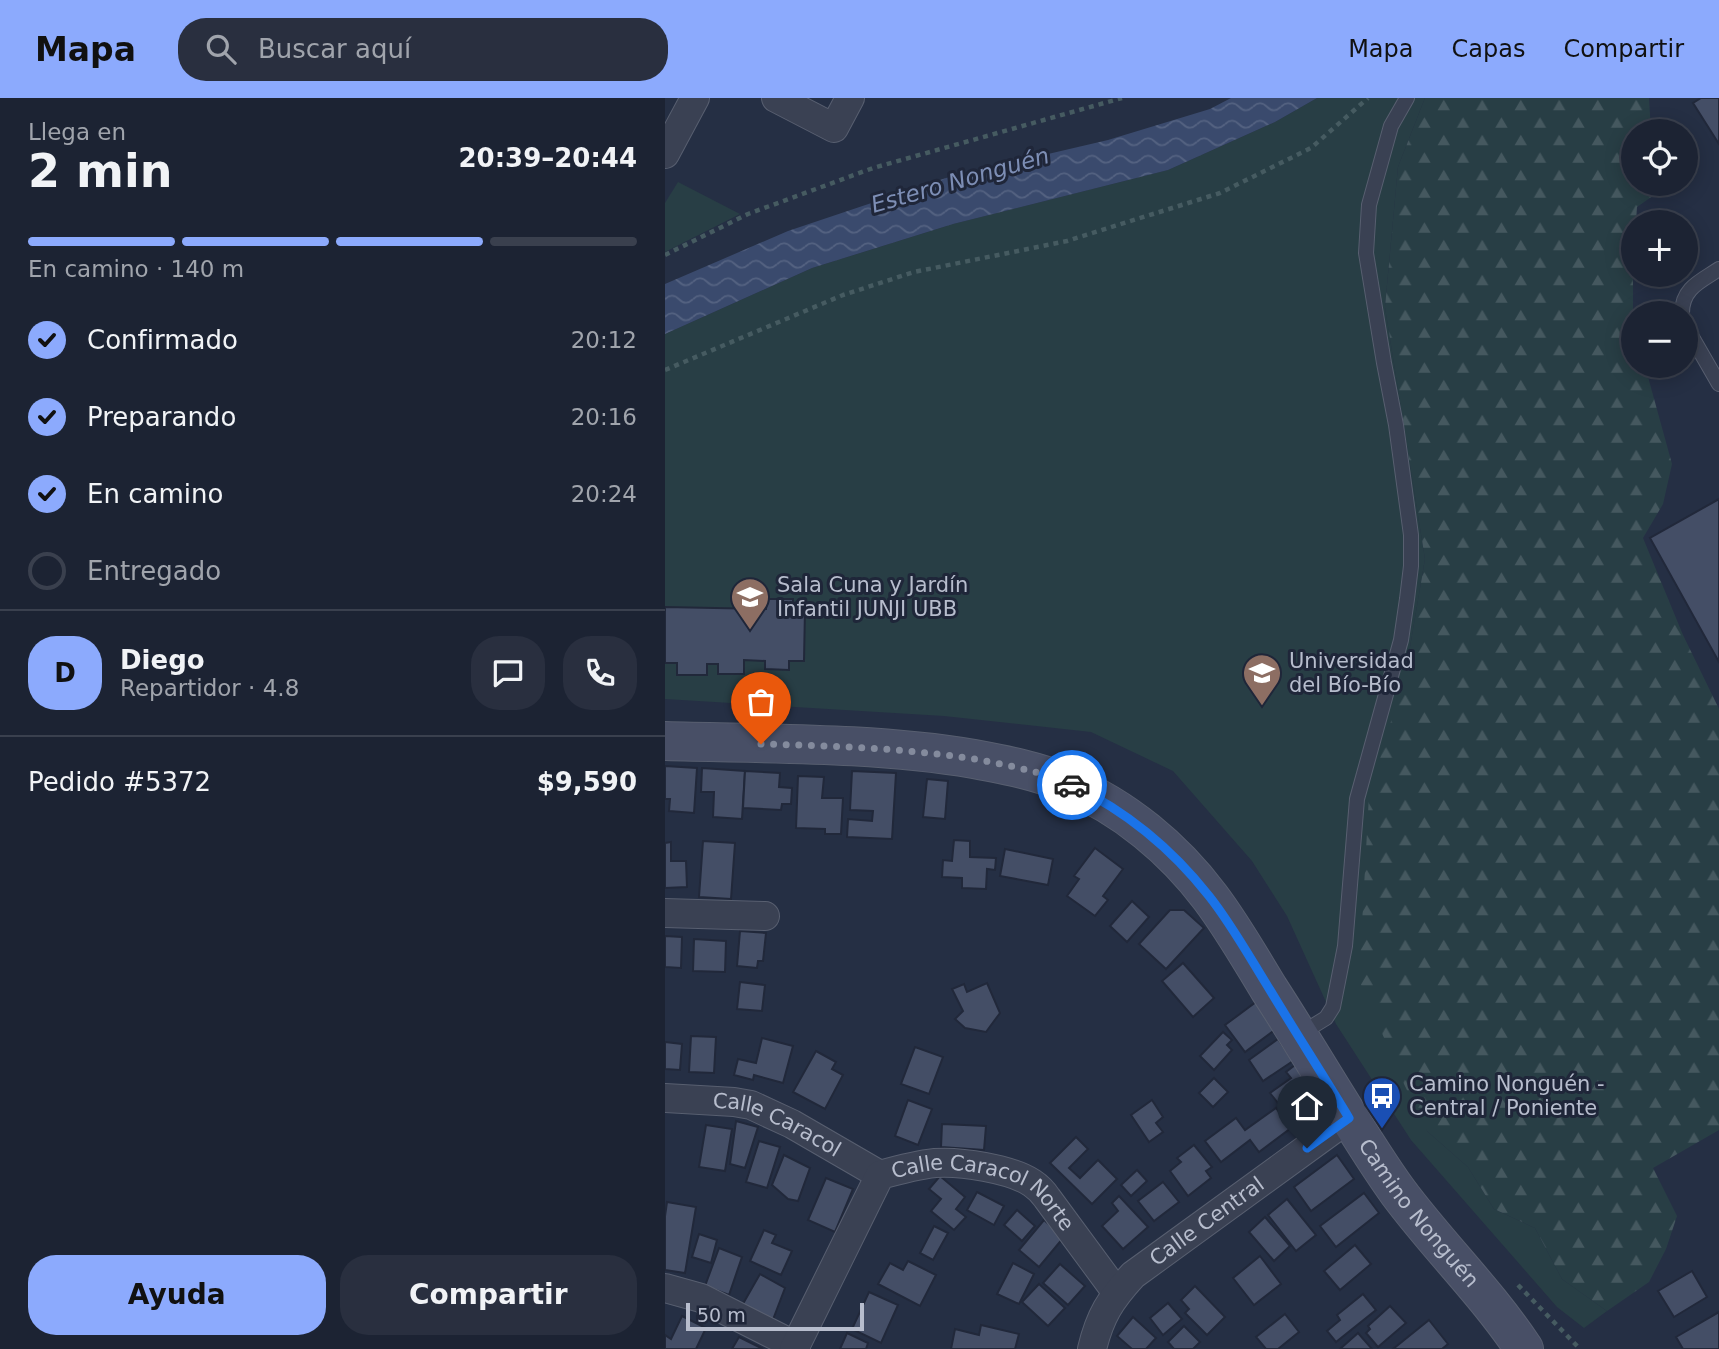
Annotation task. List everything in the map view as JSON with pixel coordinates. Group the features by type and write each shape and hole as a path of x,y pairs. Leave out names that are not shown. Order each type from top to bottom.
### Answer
{"main road":[{"name":"Camino Nonguén","path":"665,741 865,747 952,756 1046,775 1114,808 1161,844 1209,896 1398,1192 1480,1290 1524,1349"},
{"path":"1480,1290 1522,1321 1551,1349"}],"street":[{"path":"665,154 695,98"},
{"path":"776,98 834,128 850,98"},
{"path":"665,913 765,916"},
{"name":"Calle Caracol","path":"665,1098 751,1105 792,1124 880,1175"},
{"name":"Calle Central","path":"1092,1349 1109,1303 1133,1275 1349,1118"},
{"name":"Calle Caracol Norte","path":"795,1347 880,1175 935,1163 964,1163 1025,1178 1040,1189 1117,1293"},
{"path":"665,1289 701,1298 795,1347"}],"lane":[{"path":"1298,1035 1326,1018 1333,1007 1345,946 1357,799 1401,640 1411,566 1411,535 1396,425 1366,253 1369,205 1391,126 1407,98"},
{"path":"1683,301 1691,288 1719,269"},
{"path":"1698,346 1719,384"}],"path":[{"path":"665,255 748,214 873,168 1122,98"},
{"path":"665,370 843,295 890,279 1067,241 1220,193 1311,148 1368,98"}],"green space":[{"path":"1317,98 1425,98 1398,167 1385,307 1425,559 1406,671 1427,1131 1468,1167 1494,1209 1535,1228 1562,1279 1607,1311 1584,1328 1557,1307 1411,1140 1336,1024 1287,916 1252,861 1173,771 1091,732 944,716 665,699 665,334 812,268 953,224 1168,170 1275,122"},
{"path":"1425,98 1649,98 1650,119 1621,119 1621,196 1653,196 1637,207 1637,210 1621,210 1621,287 1633,287 1633,301 1621,301 1621,378 1648,378 1672,464 1663,504 1643,538 1683,635 1719,709 1719,1130 1653,1168 1677,1216 1666,1249 1649,1282 1607,1311 1562,1279 1535,1228 1494,1209 1468,1167 1427,1131 1359,980 1369,795 1406,671 1425,559 1385,307 1398,167"},
{"path":"678,182 740,214 665,252 665,203"}],"water":[{"name":"Estero Nonguén","path":"1231,98 1317,98 1275,122 1168,170 953,224 812,268 665,334 665,284 788,231 946,178 1108,140 1210,109"}],"building":[{"path":"1701,98 1719,98 1719,144 1693,103"},
{"path":"1719,499 1719,662 1650,538"},
{"path":"767,599 793,599 793,609 805,609 804,661 789,661 789,670 765,669 765,661 744,660 744,674 718,674 718,664 707,664 707,675 677,675 677,663 665,663 665,607 766,609"},
{"path":"665,766 697,768 694,813 669,811 670,799 665,799"},
{"path":"702,768 745,771 742,819 713,817 714,792 701,792"},
{"path":"745,771 780,773 779,787 792,788 791,804 782,804 781,810 743,808"},
{"path":"852,771 896,773 892,839 847,837 848,819 872,821 873,811 850,810"},
{"path":"798,776 824,777 822,798 843,798 841,834 825,834 825,829 796,828"},
{"path":"927,779 948,781 945,819 923,817"},
{"path":"954,840 970,841 970,857 996,858 995,870 987,869 986,889 962,888 962,878 942,877 943,860 952,861"},
{"path":"703,841 735,843 731,899 699,897"},
{"path":"671,842 671,861 686,861 687,887 665,888 665,843"},
{"path":"1095,848 1123,869 1103,896 1108,900 1095,916 1067,896 1079,879 1074,876"},
{"path":"1005,849 1053,859 1048,885 1000,876"},
{"path":"1132,901 1149,917 1127,942 1110,926"},
{"path":"1170,910 1184,910 1204,928 1166,969 1139,944"},
{"path":"740,931 766,933 763,961 758,961 757,968 737,966"},
{"path":"665,936 682,937 681,968 665,967"},
{"path":"694,939 726,941 725,972 693,971"},
{"path":"1183,963 1214,998 1193,1017 1162,981"},
{"path":"740,982 765,985 762,1011 737,1009"},
{"path":"987,983 1000,1013 986,1032 965,1028 955,1019 963,1011 952,989 964,984 967,992"},
{"path":"1256,1002 1276,1029 1245,1052 1225,1025"},
{"path":"1223,1032 1232,1040 1227,1045 1232,1050 1214,1070 1200,1056"},
{"path":"691,1036 716,1037 714,1073 689,1072"},
{"path":"762,1038 793,1046 783,1083 754,1075 753,1080 734,1075 738,1059 756,1063"},
{"path":"1278,1039 1293,1061 1263,1081 1249,1060"},
{"path":"665,1042 682,1044 680,1070 665,1069"},
{"path":"915,1047 943,1057 929,1094 901,1084"},
{"path":"816,1051 836,1062 832,1069 843,1075 825,1109 793,1092"},
{"path":"1295,1065 1307,1082 1278,1103 1270,1093 1291,1078 1286,1072"},
{"path":"1214,1078 1228,1092 1213,1107 1199,1093"},
{"path":"908,1100 932,1109 918,1145 895,1136"},
{"path":"1152,1100 1163,1117 1156,1123 1163,1132 1149,1142 1131,1115"},
{"path":"1276,1108 1291,1128 1259,1152 1250,1140 1221,1162 1205,1141 1236,1118 1245,1130"},
{"path":"736,1121 758,1127 745,1168 730,1164"},
{"path":"942,1124 986,1126 984,1150 941,1147"},
{"path":"706,1125 732,1129 725,1171 699,1167"},
{"path":"1076,1137 1088,1149 1069,1168 1080,1178 1098,1160 1117,1179 1092,1204 1050,1163"},
{"path":"759,1141 780,1147 767,1188 746,1182"},
{"path":"1194,1145 1212,1167 1206,1171 1211,1178 1188,1196 1170,1171 1181,1162 1177,1158"},
{"path":"784,1155 810,1168 798,1201 788,1199 772,1185"},
{"path":"1337,1155 1354,1179 1311,1211 1294,1187"},
{"path":"1137,1170 1147,1181 1131,1196 1121,1185"},
{"path":"940,1176 965,1197 956,1209 966,1217 954,1230 931,1211 941,1199 929,1189"},
{"path":"826,1178 853,1189 835,1232 808,1220"},
{"path":"1163,1182 1179,1202 1154,1221 1138,1201"},
{"path":"977,1192 1004,1206 994,1225 967,1210"},
{"path":"1364,1193 1379,1213 1336,1247 1320,1226"},
{"path":"1119,1196 1148,1227 1123,1249 1102,1226 1118,1211 1112,1203"},
{"path":"1287,1199 1316,1235 1296,1251 1268,1215"},
{"path":"667,1202 696,1207 685,1273 665,1270"},
{"path":"1017,1210 1035,1226 1022,1241 1004,1225"},
{"path":"1265,1217 1290,1246 1274,1261 1249,1232"},
{"path":"1044,1220 1064,1237 1039,1267 1019,1250"},
{"path":"934,1226 948,1233 933,1260 920,1253"},
{"path":"764,1230 776,1235 772,1243 792,1251 781,1275 750,1261"},
{"path":"699,1234 717,1240 711,1263 692,1257"},
{"path":"1355,1245 1371,1264 1340,1290 1324,1271"},
{"path":"719,1248 742,1257 729,1295 705,1286"},
{"path":"1260,1256 1281,1284 1254,1305 1233,1278"},
{"path":"908,1261 936,1275 920,1306 878,1284 890,1263 903,1270"},
{"path":"1013,1263 1034,1274 1019,1304 997,1294"},
{"path":"1060,1264 1085,1286 1068,1305 1043,1283"},
{"path":"1692,1271 1707,1297 1674,1317 1658,1291"},
{"path":"760,1274 785,1288 769,1330 740,1309"},
{"path":"1039,1284 1065,1308 1048,1326 1022,1302"},
{"path":"1195,1286 1225,1317 1207,1335 1185,1313 1189,1309 1181,1300"},
{"path":"869,1292 898,1305 881,1343 852,1329"},
{"path":"1363,1294 1376,1310 1336,1342 1327,1331 1340,1320 1337,1315"},
{"path":"1168,1303 1182,1319 1163,1335 1150,1318"},
{"path":"1390,1306 1406,1323 1378,1347 1366,1333 1370,1329 1368,1326"},
{"path":"1719,1312 1719,1349 1683,1349 1676,1337"},
{"path":"1285,1314 1299,1332 1278,1349 1266,1349 1256,1337"},
{"path":"682,1316 706,1328 696,1349 665,1349 665,1335 671,1339"},
{"path":"1133,1317 1156,1338 1146,1349 1132,1349 1117,1336"},
{"path":"1429,1320 1448,1344 1442,1349 1393,1349"},
{"path":"981,1325 1019,1334 1015,1349 951,1349 955,1329 979,1335"},
{"path":"1184,1326 1200,1342 1193,1349 1174,1349 1168,1342"},
{"path":"847,1333 868,1343 866,1349 840,1349"},
{"path":"1358,1333 1372,1349 1340,1349"},
{"path":"739,1337 763,1349 732,1349"}],"way so far":[{"path":"761,744 909,750 1022,769 1072,785"}],"place":[{"name":"Sala Cuna y Jardín Infantil JUNJI UBB","path":"750,631"},
{"name":"Universidad del Bío-Bío","path":"1262,707"},
{"name":"Camino Nonguén - Central / Poniente","path":"1382,1130"}],"route":[{"path":"1072,785 1114,808 1161,844 1209,896 1231,928 1349,1118 1307,1148"}]}
